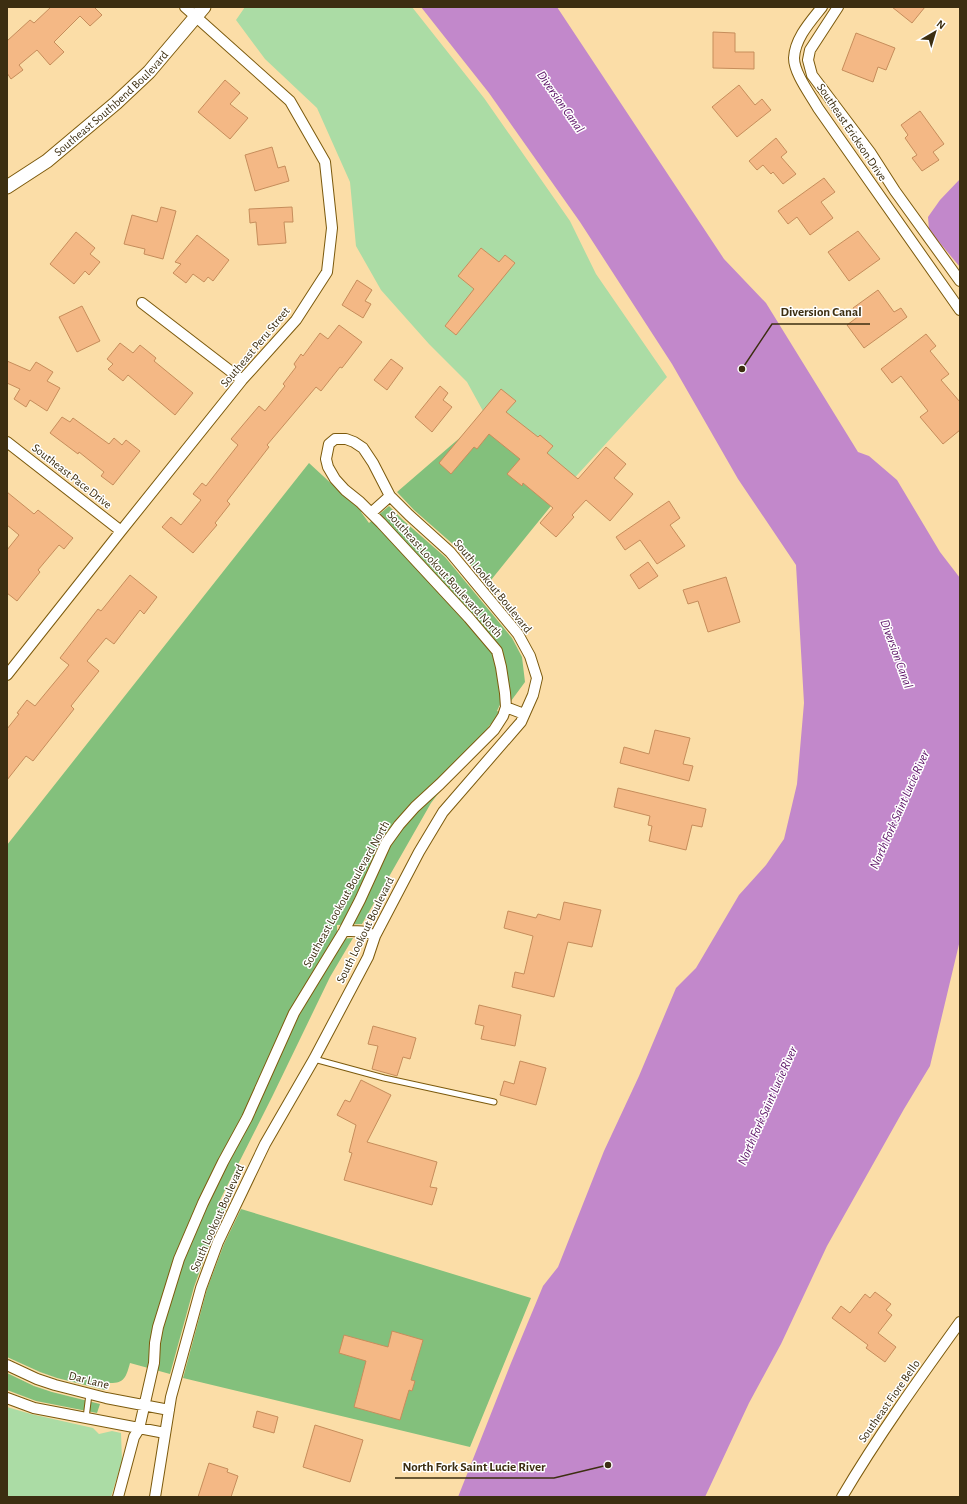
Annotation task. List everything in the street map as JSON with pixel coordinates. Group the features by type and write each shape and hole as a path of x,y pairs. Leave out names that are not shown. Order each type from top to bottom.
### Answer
{"street":[{"name":"Southeast Peru Street","path":"7,675 242,380 296,320 327,272 332,228 325,162 290,101 200,12 184,7"},
{"name":"Southeast Erickson Drive","path":"822,7 797,44 794,58 799,75 818,108 885,204 956,298 960,310"},
{"name":"Southeast Erickson Drive","path":"838,7 832,14 810,50 808,60 812,75 870,152 898,196 960,281"},
{"name":"Southeast Southbend Boulevard","path":"7,187 47,161 116,103 149,72 200,12"},
{"name":"Southeast Erickson Drive","path":"799,75 811,71"},
{"path":"885,204 898,196"},
{"path":"142,303 242,380"},
{"name":"Southeast Lookout Boulevard North","path":"118,1497 134,1437 139,1429 145,1406 154,1363 155,1343 158,1327 179,1259 190,1231 223,1162 247,1118 294,1013 344,931 386,843 415,807 494,730 503,716 506,707 502,667 497,651 469,618 371,513 334,479 326,459 329,444 335,439 346,439 363,448 373,463 390,496"},
{"name":"Southeast Pace Drive","path":"7,442 121,531"},
{"path":"371,513 390,496"},
{"name":"South Lookout Boulevard","path":"165,1433 169,1410 201,1288 218,1242 265,1144 314,1059 368,958 375,936 416,858 443,812 512,734 521,722 533,695 537,678 530,656 518,634 450,552 408,515 390,496"},
{"path":"506,707 524,714"},
{"path":"344,931 358,930 368,932 375,936"},
{"name":"Southeast Fiore Bello","path":"842,1497 890,1421 960,1322"},
{"name":"Dar Lane","path":"7,1365 37,1379 89,1394 169,1410"},
{"path":"7,1398 34,1408 165,1433 155,1497"}],"lane":[{"path":"314,1059 384,1078 494,1102"},
{"path":"86,1419 89,1394"}],"green space":[{"path":"245,7 412,7 484,98 570,221 596,274 667,377 568,485 494,431 467,382 429,344 381,290 356,246 350,182 317,108 265,59 236,20"},
{"path":"477,423 568,485 487,585 455,546 414,510 397,492"},
{"path":"309,463 361,511 364,509 361,512 369,523 389,506 445,557 512,638 522,657 525,682 511,701 503,698 497,711 502,713 490,725 431,803 362,924 337,925 337,939 353,938 330,977 219,1202 228,1205 211,1240 194,1287 170,1374 130,1363 127,1373 123,1379 113,1383 107,1383 105,1390 57,1378 7,1357 7,845"},
{"path":"241,1209 531,1298 470,1447 183,1378 207,1289 224,1244"},
{"path":"7,1373 34,1386 52,1392 100,1404 97,1413 36,1401 7,1390"},
{"path":"7,1407 93,1428 99,1434 112,1431 121,1433 122,1461 111,1497 7,1497"}],"water":[{"path":"421,7 557,7 724,259 766,303 858,452 869,456 897,480 940,552 960,578 960,940 930,1066 904,1109 827,1246 781,1344 749,1403 705,1497 458,1497 543,1286 558,1267 604,1151 639,1076 676,988 696,968 739,895 766,865 784,839 797,784 804,703 796,565 738,479 672,364 580,222 489,93"},
{"path":"960,179 960,267 929,230 928,217 940,200"}],"building":[{"path":"51,7 94,7 102,15 90,26 80,16 54,42 64,52 50,65 37,50 19,65 23,70 11,79 7,73 7,41 30,20 34,23"},
{"path":"892,7 925,7 912,23"},
{"path":"713,32 735,33 735,52 754,52 754,69 713,68"},
{"path":"856,33 895,48 886,70 878,67 873,82 842,70"},
{"path":"225,80 240,93 230,104 248,118 230,139 198,112"},
{"path":"739,85 755,105 762,99 771,110 737,137 712,107"},
{"path":"920,111 944,144 933,152 939,160 922,171 912,158 917,155 905,138 908,135 901,125"},
{"path":"776,138 787,152 781,157 796,174 783,184 773,172 771,174 763,165 757,170 749,161"},
{"path":"272,147 278,168 285,166 289,181 255,191 245,155"},
{"path":"824,178 835,192 821,202 833,218 810,235 797,217 788,224 778,211"},
{"path":"161,207 176,211 163,259 144,254 145,249 124,244 132,215 157,222"},
{"path":"292,207 293,222 284,222 286,243 258,245 256,222 250,223 249,209"},
{"path":"858,231 880,259 849,281 828,252"},
{"path":"76,232 95,248 90,254 100,262 89,275 85,271 74,284 50,264"},
{"path":"197,235 229,260 213,281 208,277 204,282 193,274 186,283 173,273 181,264 175,262"},
{"path":"481,248 499,262 505,255 515,263 456,335 445,326 474,289 458,276"},
{"path":"357,280 372,290 365,301 371,304 363,318 342,305"},
{"path":"878,290 894,312 901,308 907,317 864,348 847,325 859,316 853,308"},
{"path":"82,306 100,341 77,352 59,317"},
{"path":"339,325 362,342 342,368 340,367 321,391 316,387 267,445 269,447 227,501 230,504 215,523 217,525 193,553 162,527 171,517 181,525 201,500 193,494 202,483 206,486 238,445 231,439 259,406 265,411 285,386 283,384 296,367 294,364 301,354 303,356 320,333 328,339"},
{"path":"926,334 936,346 930,351 949,374 941,380 960,402 960,430 943,444 920,417 928,411 901,376 892,383 881,369"},
{"path":"120,343 133,353 140,345 156,358 154,361 193,393 175,415 128,375 123,381 108,369 113,364 107,359"},
{"path":"391,359 403,368 387,390 374,380"},
{"path":"7,361 30,371 36,362 53,372 47,381 60,388 47,411 30,400 26,407 14,399 20,389 7,383"},
{"path":"440,386 448,393 443,400 452,407 432,432 415,417"},
{"path":"501,389 516,401 506,412 538,437 540,435 553,446 547,453 578,479 606,447 626,464 614,478 633,494 610,521 586,500 572,515 574,517 556,537 540,523 553,508 523,483 522,486 507,474 520,459 489,434 477,449 474,447 451,474 439,463"},
{"path":"62,417 70,422 73,418 109,444 114,438 122,445 126,440 140,451 113,485 101,476 104,472 79,452 78,454 50,433"},
{"path":"7,492 34,514 38,510 73,538 64,549 59,545 38,570 40,572 17,601 7,593 7,550 19,535 7,525"},
{"path":"669,501 680,518 670,525 685,546 657,564 640,540 625,550 616,537"},
{"path":"648,562 658,576 639,589 630,575"},
{"path":"130,575 157,597 144,614 140,610 114,644 106,638 87,661 99,671 71,706 74,709 33,761 26,756 7,780 7,729 19,714 17,713 27,700 35,706 69,665 60,658 98,609 101,611"},
{"path":"726,577 740,622 708,632 698,601 688,604 683,590"},
{"path":"655,730 690,738 683,764 693,766 689,781 620,763 624,747 649,754"},
{"path":"618,788 706,809 702,827 692,825 686,850 649,841 652,826 648,825 650,816 614,807"},
{"path":"564,902 601,910 592,947 568,942 554,997 512,987 515,972 524,974 533,936 504,928 508,911 536,918 538,914 560,920"},
{"path":"479,1005 521,1015 515,1046 481,1039 484,1026 475,1024"},
{"path":"373,1026 416,1038 410,1059 403,1057 397,1076 372,1069 378,1046 368,1044"},
{"path":"520,1061 546,1068 536,1105 500,1095 504,1081 514,1084"},
{"path":"361,1080 391,1095 367,1142 437,1162 430,1187 437,1188 432,1205 344,1180 352,1153 349,1152 356,1125 337,1115 345,1100 350,1102"},
{"path":"875,1292 891,1304 886,1310 892,1315 878,1333 896,1347 885,1362 866,1348 868,1345 832,1318 841,1306 850,1313 865,1294 870,1298"},
{"path":"392,1331 423,1340 411,1380 415,1381 412,1391 409,1390 400,1420 354,1407 366,1361 339,1353 344,1335 388,1347"},
{"path":"257,1411 278,1417 274,1433 253,1427"},
{"path":"315,1425 363,1440 350,1482 303,1467"},
{"path":"209,1463 228,1469 227,1472 238,1476 231,1497 198,1497"}],"place":[{"name":"Diversion Canal","path":"742,369"},
{"name":"North Fork Saint Lucie River","path":"608,1465"}]}
